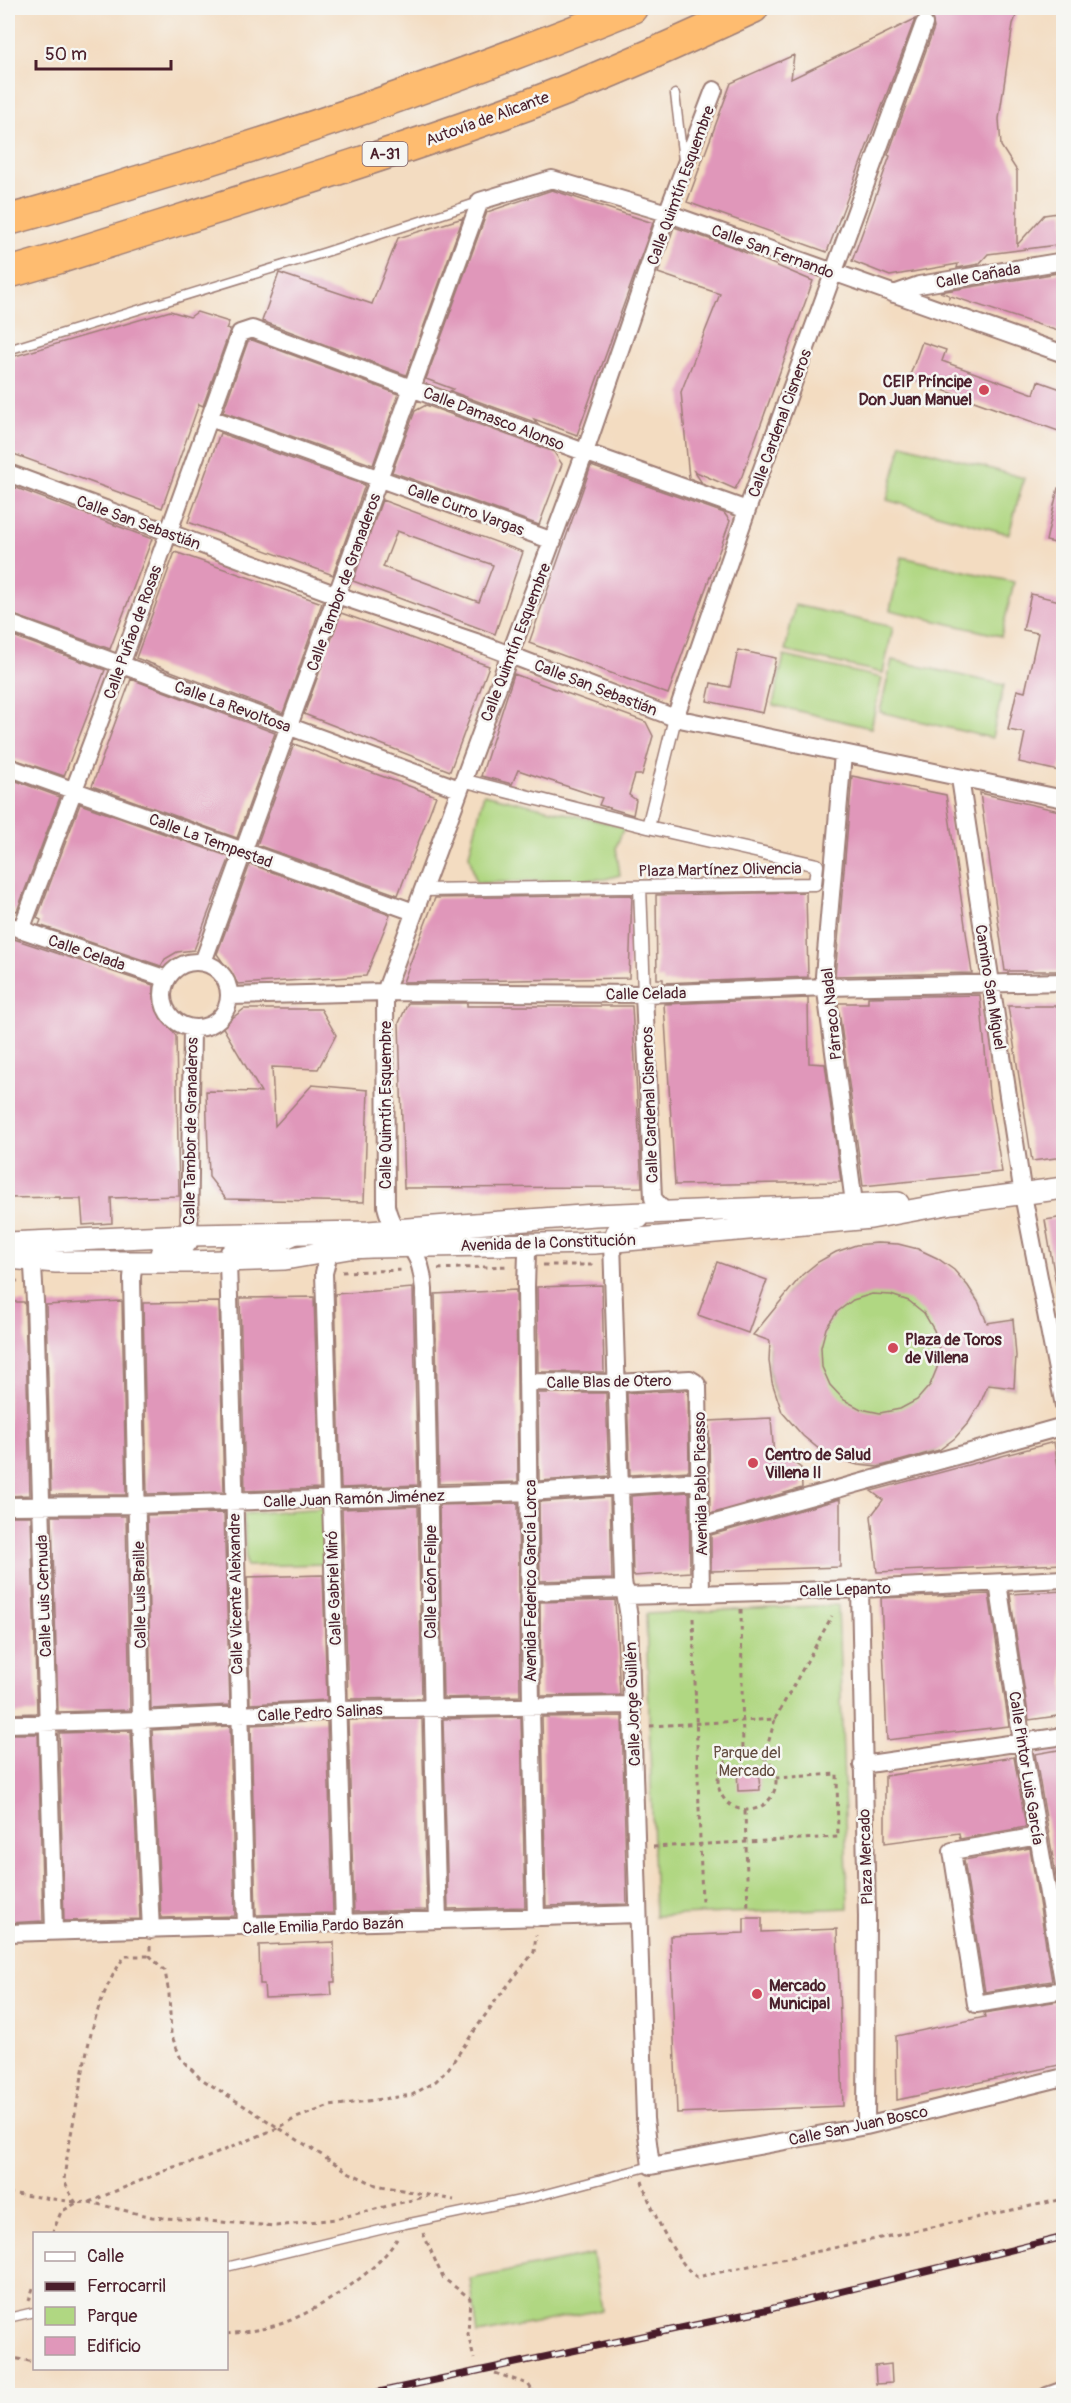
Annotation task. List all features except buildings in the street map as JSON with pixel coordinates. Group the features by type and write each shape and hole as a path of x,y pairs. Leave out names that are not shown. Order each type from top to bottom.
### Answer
{"highway":[{"path":"8,220 219,157 390,100 513,56 632,8"},
{"name":"Autovía de Alicante","path":"8,273 402,149 529,104 753,8"}],"street":[{"name":"Calle Cardenal Cisneros","path":"648,827 675,718 747,510 924,24"},
{"name":"Calle Quimtín Esquembre","path":"386,1206 385,992 553,541 668,213 714,90"},
{"name":"Calle San Fernando","path":"480,201 552,179 668,213 1064,354"},
{"name":"Calle Tambor de Granaderos","path":"203,962 480,201"},
{"name":"Calle Cañada","path":"894,294 919,285 1064,261"},
{"name":"Calle Damasco Alonso","path":"240,333 252,329 747,510"},
{"name":"Calle Puñao de Rosas","path":"14,927 74,791 240,333"},
{"name":"Calle Curro Vargas","path":"210,418 553,541"},
{"name":"Calle San Sebastián","path":"8,474 337,595 510,655 675,718 1064,800"},
{"name":"Calle La Revoltosa","path":"8,623 290,727 461,784"},
{"name":"Párraco Nadal","path":"843,754 824,976 854,1203"},
{"name":"Calle La Tempestad","path":"8,767 414,912"},
{"name":"Camino San Miguel","path":"960,778 1023,1195 1059,1364 1064,1406"},
{"name":"Plaza Martínez Olivencia","path":"422,890 815,884 817,865 461,784"},
{"name":"Calle Cardenal Cisneros","path":"640,887 652,1198 664,1211"},
{"name":"Calle Celada","path":"14,927 167,979"},
{"path":"203,962 219,971 228,987 229,996 223,1013 217,1020 201,1028 192,1028 181,1025 166,1010 163,989 173,970 182,964 203,962"},
{"name":"Calle Celada","path":"229,996 385,992 644,994 990,982 1064,982"},
{"name":"Calle Tambor de Granaderos","path":"189,1235 192,1028"},
{"name":"Avenida de la Constitución","path":"8,1258 29,1261 137,1262 285,1259 349,1248 612,1242 871,1218 952,1203 1064,1188"},
{"path":"8,1243 189,1235 297,1235 368,1232 664,1211 854,1203 952,1203"},
{"path":"386,1206 390,1222 411,1246"},
{"path":"368,1232 386,1206"},
{"path":"612,1242 616,1227 622,1223 694,1218 725,1209"},
{"path":"29,1261 75,1255 181,1252 189,1243 189,1235"},
{"path":"228,1260 229,1252 237,1247 276,1245 297,1235"},
{"name":"Calle Jorge Guillén","path":"612,1242 621,1485 629,1617 645,2167"},
{"name":"Avenida Federico García Lorca","path":"531,1245 526,1259 529,1592 536,1918"},
{"name":"Calle León Felipe","path":"411,1246 422,1270 424,1290 430,1495 431,1708 438,1920"},
{"name":"Calle Gabriel Miró","path":"329,1253 324,1273 344,1924"},
{"name":"Calle Vicente Aleixandre","path":"228,1260 238,1716 246,1927"},
{"name":"Calle Luis Cernuda","path":"29,1261 33,1267 35,1301 54,1931"},
{"name":"Calle Luis Braille","path":"137,1262 133,1268 132,1278 141,1720 151,1930"},
{"name":"Calle Blas de Otero","path":"527,1382 617,1383 690,1379"},
{"name":"Avenida Pablo Picasso","path":"690,1379 698,1386 701,1594"},
{"path":"701,1527 1064,1426"},
{"name":"Calle Juan Ramón Jiménez","path":"8,1506 138,1505 529,1492 700,1481"},
{"name":"Calle Lepanto","path":"529,1592 701,1594 1064,1579"},
{"name":"Calle Pintor Luis García","path":"998,1583 1022,1742 1064,1989"},
{"name":"Plaza Mercado","path":"860,1589 867,1917 866,2126"},
{"name":"Calle Pedro Salinas","path":"8,1724 337,1710 632,1705"},
{"path":"862,1765 1064,1736"},
{"path":"1038,1836 952,1851 976,2004 1064,1989"},
{"name":"Calle Emilia Pardo Bazán","path":"8,1933 638,1914"},
{"name":"Calle San Juan Bosco","path":"645,2167 866,2126 1064,2077"},
{"path":"1047,2396 1064,2390"}],"lane":[{"path":"675,94 684,169"},
{"path":"8,350 315,255 480,201"},
{"path":"228,2267 405,2224 530,2198 645,2167"},
{"path":"8,2318 33,2312"}],"path":[{"path":"740,1592 743,1752"},
{"path":"764,1758 775,1719 832,1616"},
{"path":"693,1618 702,1903"},
{"path":"645,1726 775,1719"},
{"path":"743,1752 758,1754 764,1758 774,1770 776,1778 771,1797 764,1805 755,1809 745,1811 732,1807 722,1798 717,1779 721,1766 743,1752"},
{"path":"649,1847 838,1837 837,1773 776,1778"},
{"path":"745,1811 748,1910"},
{"path":"90,2202 174,2167 201,2160 296,2118 330,2106 412,2095 436,2081 448,2069 493,2004 534,1952 537,1940 536,1918"},
{"path":"150,1956 151,1930"},
{"path":"76,2203 64,2180 89,2038 100,2000 114,1971 125,1956 150,1956 165,1971 170,1994 171,2034 181,2059 200,2078 350,2173 376,2186 456,2200 482,2208"},
{"path":"645,2167 646,2194 658,2222 683,2264 698,2277 1064,2199"},
{"path":"8,2193 76,2203 90,2202 152,2217 276,2226 335,2219 430,2196"},
{"path":"53,2232 61,2212 76,2203"},
{"path":"418,2222 443,2278 470,2298 468,2334 474,2359"},
{"path":"228,2334 251,2332 286,2322 324,2303 369,2270 392,2247 405,2224"},
{"path":"8,2357 33,2362"},
{"path":"495,2373 528,2384 537,2396"},
{"path":"530,2396 532,2390"}],"green space":[{"path":"902,444 1024,478 1009,534 887,500"},
{"path":"902,557 1014,582 1001,636 890,610"},
{"path":"795,605 893,627 883,673 785,651"},
{"path":"784,656 882,678 871,728 773,705"},
{"path":"892,660 1004,685 992,738 880,712"},
{"path":"484,794 624,827 616,847 620,875 605,879 476,883 469,855"},
{"name":"Plaza de Toros de Villena","path":"877,1243 913,1252 949,1269 971,1290 987,1323 1013,1319 1016,1356 1014,1388 988,1385 972,1416 950,1441 923,1458 906,1463 872,1467 852,1461 781,1405 771,1384 769,1358 772,1330 779,1309 788,1292 801,1277 817,1264 835,1254"},
{"path":"325,1508 326,1564 246,1566 244,1514"},
{"name":"Parque del Mercado","path":"838,1605 848,1908 655,1916 646,1614"},
{"path":"593,2254 602,2310 478,2334 470,2279"}],"railway":[{"path":"360,2396 770,2309 1064,2237"}],"place":[{"name":"CEIP Príncipe Don Juan Manuel","path":"984,390"},
{"name":"Plaza de Toros de Villena","path":"893,1348"},
{"name":"Centro de Salud Villena II","path":"753,1463"},
{"name":"Mercado Municipal","path":"757,1994"}]}
